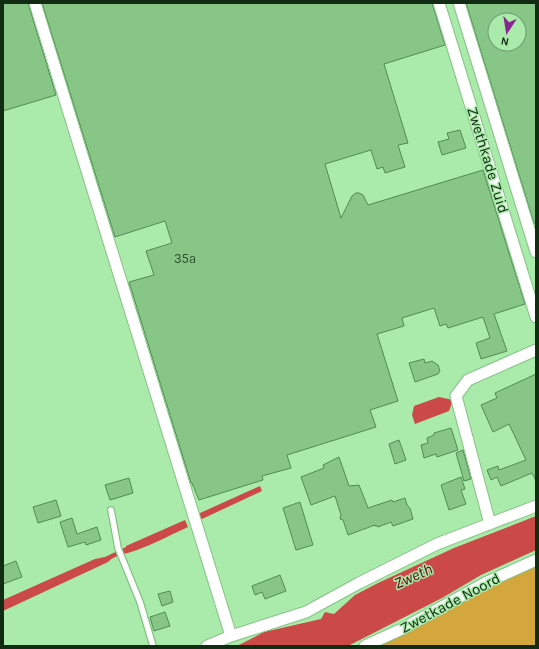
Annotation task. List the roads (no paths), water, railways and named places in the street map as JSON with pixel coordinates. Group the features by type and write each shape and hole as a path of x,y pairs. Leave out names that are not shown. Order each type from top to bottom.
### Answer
{"street":[{"path":"35,3 230,636"},
{"name":"Zwethkade Zuid","path":"439,3 536,317"},
{"name":"Zwethkade Zuid","path":"459,3 536,252"},
{"path":"490,524 456,396 468,380 536,350"},
{"path":"207,646 230,636 306,612 359,583 437,544 536,506"},
{"name":"Zwetkade Noord","path":"365,646 402,628 485,583 536,560"}],"lane":[{"path":"111,510 121,558 140,602 153,646"}],"water":[{"path":"439,397 453,400 449,411 415,424 412,415 414,406"},
{"path":"260,486 262,491 202,519 199,516 200,513"},
{"name":"Zweth","path":"536,516 536,550 481,575 442,598 348,646 237,646 264,632 321,619 325,612 334,614 355,595 378,583 454,548"},
{"path":"185,520 188,527 186,528 143,548 114,557 108,562 3,611 3,600 95,559 105,557"}]}
